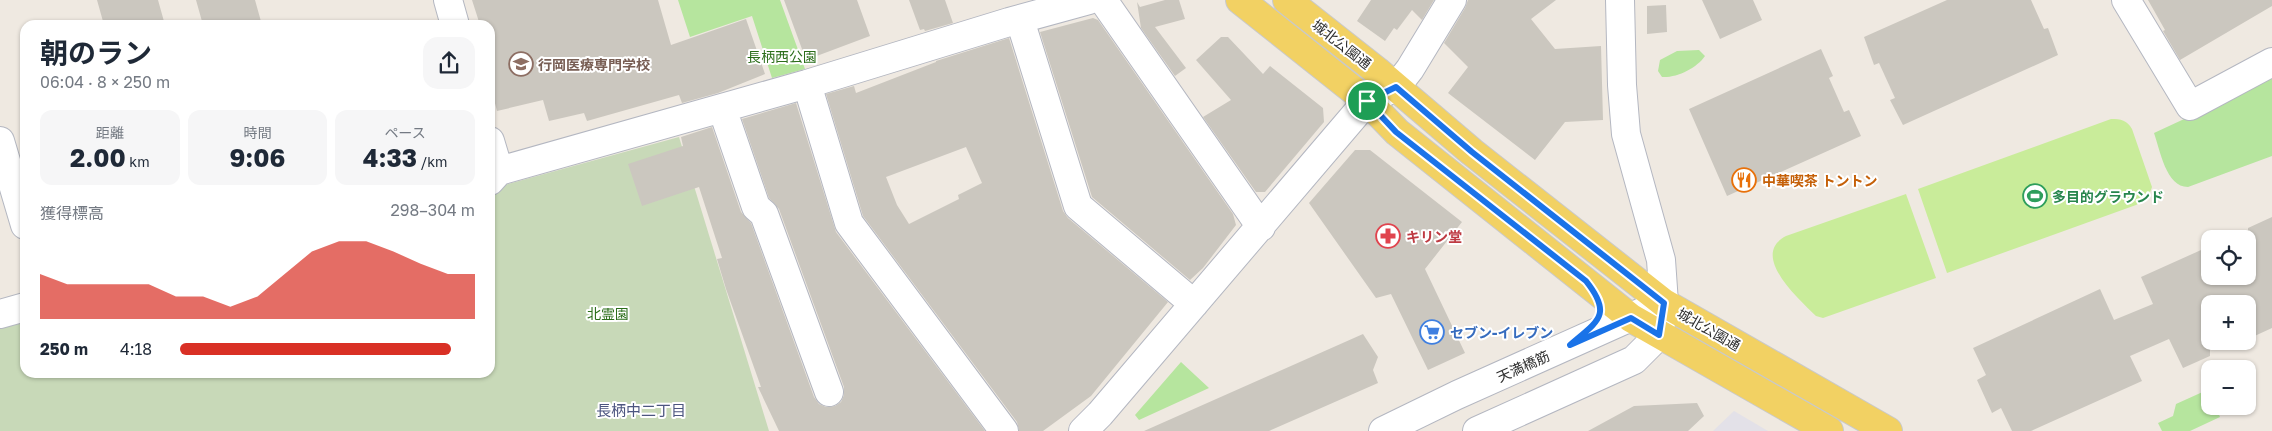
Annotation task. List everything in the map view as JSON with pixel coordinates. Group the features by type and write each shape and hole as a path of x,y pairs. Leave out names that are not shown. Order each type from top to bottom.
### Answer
{"main road":[{"name":"城北公園通","path":"1240,0 1367,101 1396,132 1631,318 1829,431"},
{"name":"城北公園通","path":"1287,0 1396,87 1472,152 1664,303 1888,431"}],"street":[{"path":"448,0 454,20"},
{"path":"495,176 807,84 1010,14 1089,0"},
{"path":"1103,0 1261,227"},
{"path":"1083,431 1100,414 1261,227 1367,101 1396,87 1410,69 1452,0"},
{"path":"1477,431 1634,360 1659,335 1664,303 1661,260 1626,134 1622,85 1620,0"},
{"path":"2126,0 2190,106 2272,62"},
{"path":"1010,14 1078,206 1194,304"},
{"path":"807,84 848,223 1004,431"},
{"path":"722,108 756,207 764,214 829,392"},
{"path":"0,141 20,208"},
{"path":"1570,345 1599,318 1601,308 1598,296 1586,281"},
{"name":"天満橋筋","path":"1383,431 1664,303"},
{"path":"0,314 20,308"}],"shaded area":[{"path":"1734,411 1768,431 1713,431"}],"green space":[{"name":"長柄西公園","path":"678,0 780,0 805,69 772,78 752,16 690,37"},
{"path":"1699,50 1705,56 1686,71 1674,76 1662,77 1658,71 1660,60 1677,51"},
{"path":"2272,74 2272,156 2188,187 2174,181 2165,166 2154,133 2210,107"},
{"name":"多目的グラウンド","path":"2111,119 2123,121 2132,129 2152,187 2148,198 2136,205 1947,273 1918,189"},
{"name":"北霊園","path":"679,137 769,431 0,431 0,325 20,319 20,378 495,378 495,188"},
{"path":"1906,194 1936,278 1823,318 1816,316 1781,277 1775,265 1773,254 1776,244 1786,236"},
{"path":"1181,362 1209,388 1139,420 1135,415"},
{"path":"2201,393 2201,415 2219,415 2220,417 2190,431 2162,431 2158,423 2173,416 2176,404"}],"building":[{"path":"97,0 158,0 164,20 103,20"},
{"path":"196,0 255,0 261,20 202,20"},
{"path":"472,0 658,0 671,45 746,19 765,74 718,93 682,103 679,95 587,121 584,113 549,121 543,100 497,111 495,103 495,20 478,20"},
{"path":"784,0 857,0 870,36 806,60"},
{"path":"909,0 945,0 953,23 925,31 924,29 920,30"},
{"path":"1165,0 1179,0 1185,19 1155,27 1186,68 1175,76 1141,28 1137,2 1140,7"},
{"path":"1371,0 1434,0 1422,20 1412,10 1397,30 1394,28 1385,41 1357,21"},
{"path":"1468,0 1556,0 1531,19 1555,49 1601,46 1603,120 1565,122 1535,160 1448,93 1468,67 1444,43"},
{"path":"1702,0 1753,0 1762,20 1720,39"},
{"path":"1947,0 2031,0 2044,29 2048,28 2058,55 1903,125 1890,100 1895,98 1879,63 1874,65 1864,37"},
{"path":"2148,0 2272,0 2272,6 2180,60"},
{"path":"1666,5 1667,32 1647,34 1647,6"},
{"path":"1093,18 1098,20 1233,214 1236,225 1203,268 1190,280 1092,197 1040,32"},
{"path":"1221,37 1228,37 1263,74 1270,66 1323,108 1324,122 1265,192 1256,192 1203,117 1231,100 1196,60"},
{"path":"1009,38 1063,211 1068,218 1168,302 1091,396 1043,431 1019,431 1017,422 863,216 826,94 854,86 856,93 936,61","holes":["966,147 982,183 958,195 959,199 909,224 897,205 886,177"]},
{"path":"1821,49 1833,76 1829,78 1844,112 1849,110 1861,136 1727,196 1689,109"},
{"path":"796,103 836,232 985,431 779,431 758,387 761,387 717,259 722,258 699,187 642,206 628,164 683,146 681,137 712,127 741,212 751,223 814,397 819,404 826,407 835,406 841,402 844,395 844,387 779,209 769,198 742,119"},
{"name":"キリン堂","path":"1355,150 1370,150 1462,222 1425,269 1465,353 1428,370 1391,294 1376,298 1309,203"},
{"path":"2272,217 2272,328 2256,335 2256,295 2201,295 2201,350 2210,350 2210,356 2183,368 2169,339 2130,356 2142,381 2031,431 2012,431 2001,408 1992,413 1977,380 1986,375 1973,348 2100,289 2114,320 2153,304 2141,277 2201,250 2201,285 2256,285 2256,230 2248,230 2248,228"},
{"path":"1363,334 1378,357 1373,370 1378,383 1269,431 1144,431"},
{"path":"1697,403 1704,416 1688,431 1588,431 1634,406"}],"place":[{"name":"行岡医療専門学校","path":"521,64"},
{"name":"中華喫茶 トントン","path":"1744,180"},
{"name":"多目的グラウンド","path":"2035,196"},
{"name":"キリン堂","path":"1388,236"},
{"name":"セブン-イレブン","path":"1432,332"}],"district":[{"name":"長柄中二丁目","path":"641,410"}],"route":[{"path":"1396,87 1417,107 1472,152 1664,303 1659,335 1631,318 1570,345 1599,318 1601,308 1598,296 1586,281 1396,132 1367,101 1396,87"}]}
